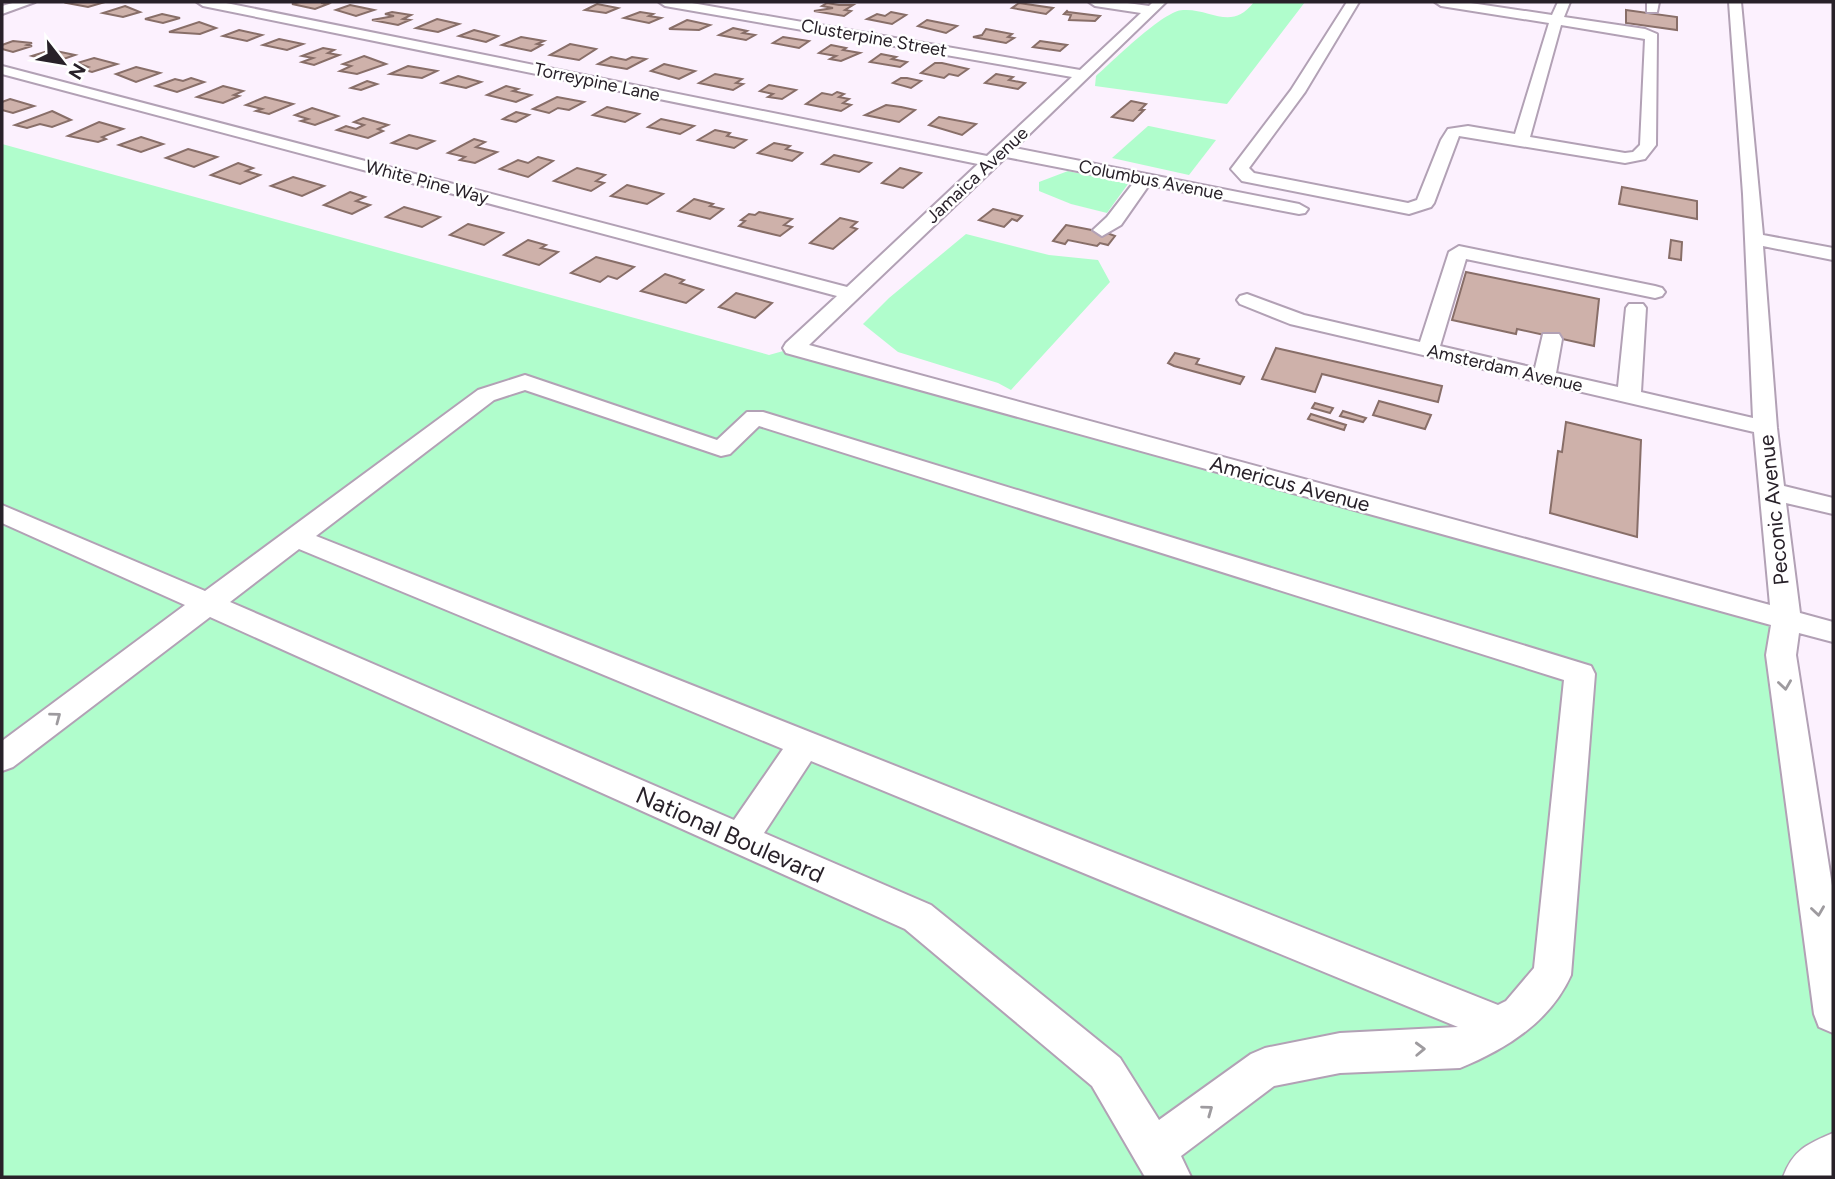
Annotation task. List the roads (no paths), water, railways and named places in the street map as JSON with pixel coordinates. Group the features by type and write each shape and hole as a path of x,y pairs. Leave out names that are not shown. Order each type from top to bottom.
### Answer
{"main road":[{"path":"1811,1177 1833,1161"}],"street":[{"path":"2,10 29,2"},
{"name":"Torreypine Lane","path":"203,2 996,157"},
{"name":"Clusterpine Street","path":"665,2 1083,75"},
{"path":"1096,2 1156,6"},
{"path":"1353,2 1297,92 1240,169 1248,177 1409,209 1425,203 1448,140 1454,132 1521,140 1625,158 1642,155 1648,145 1652,37 1645,33 1441,2"},
{"path":"1521,140 1556,20 1564,2"},
{"name":"Peconic Avenue","path":"1730,2 1752,194 1765,428 1786,618 1780,655 1833,1014"},
{"name":"Jamaica Avenue","path":"794,348 1156,6"},
{"name":"White Pine Way","path":"2,70 851,294"},
{"name":"Columbus Avenue","path":"996,157 1145,179 1299,209"},
{"path":"1102,230 1114,221 1145,179"},
{"path":"1754,239 1833,254"},
{"path":"1428,350 1460,252 1655,292"},
{"name":"Amsterdam Avenue","path":"1248,300 1297,320 1765,428"},
{"path":"1629,397 1636,308"},
{"path":"1544,377 1551,339"},
{"name":"Americus Avenue","path":"794,348 1020,412 1833,632"},
{"path":"2,758 486,396 525,382 721,449 755,417 1580,674 1552,975 1520,1014 1460,1048 1340,1053 1265,1068 1161,1163"},
{"path":"1772,491 1833,506"},
{"name":"National Boulevard","path":"2,513 740,841 918,917 1106,1072 1161,1163"},
{"path":"296,538 806,742 1501,1026"},
{"path":"740,841 806,742"}]}
